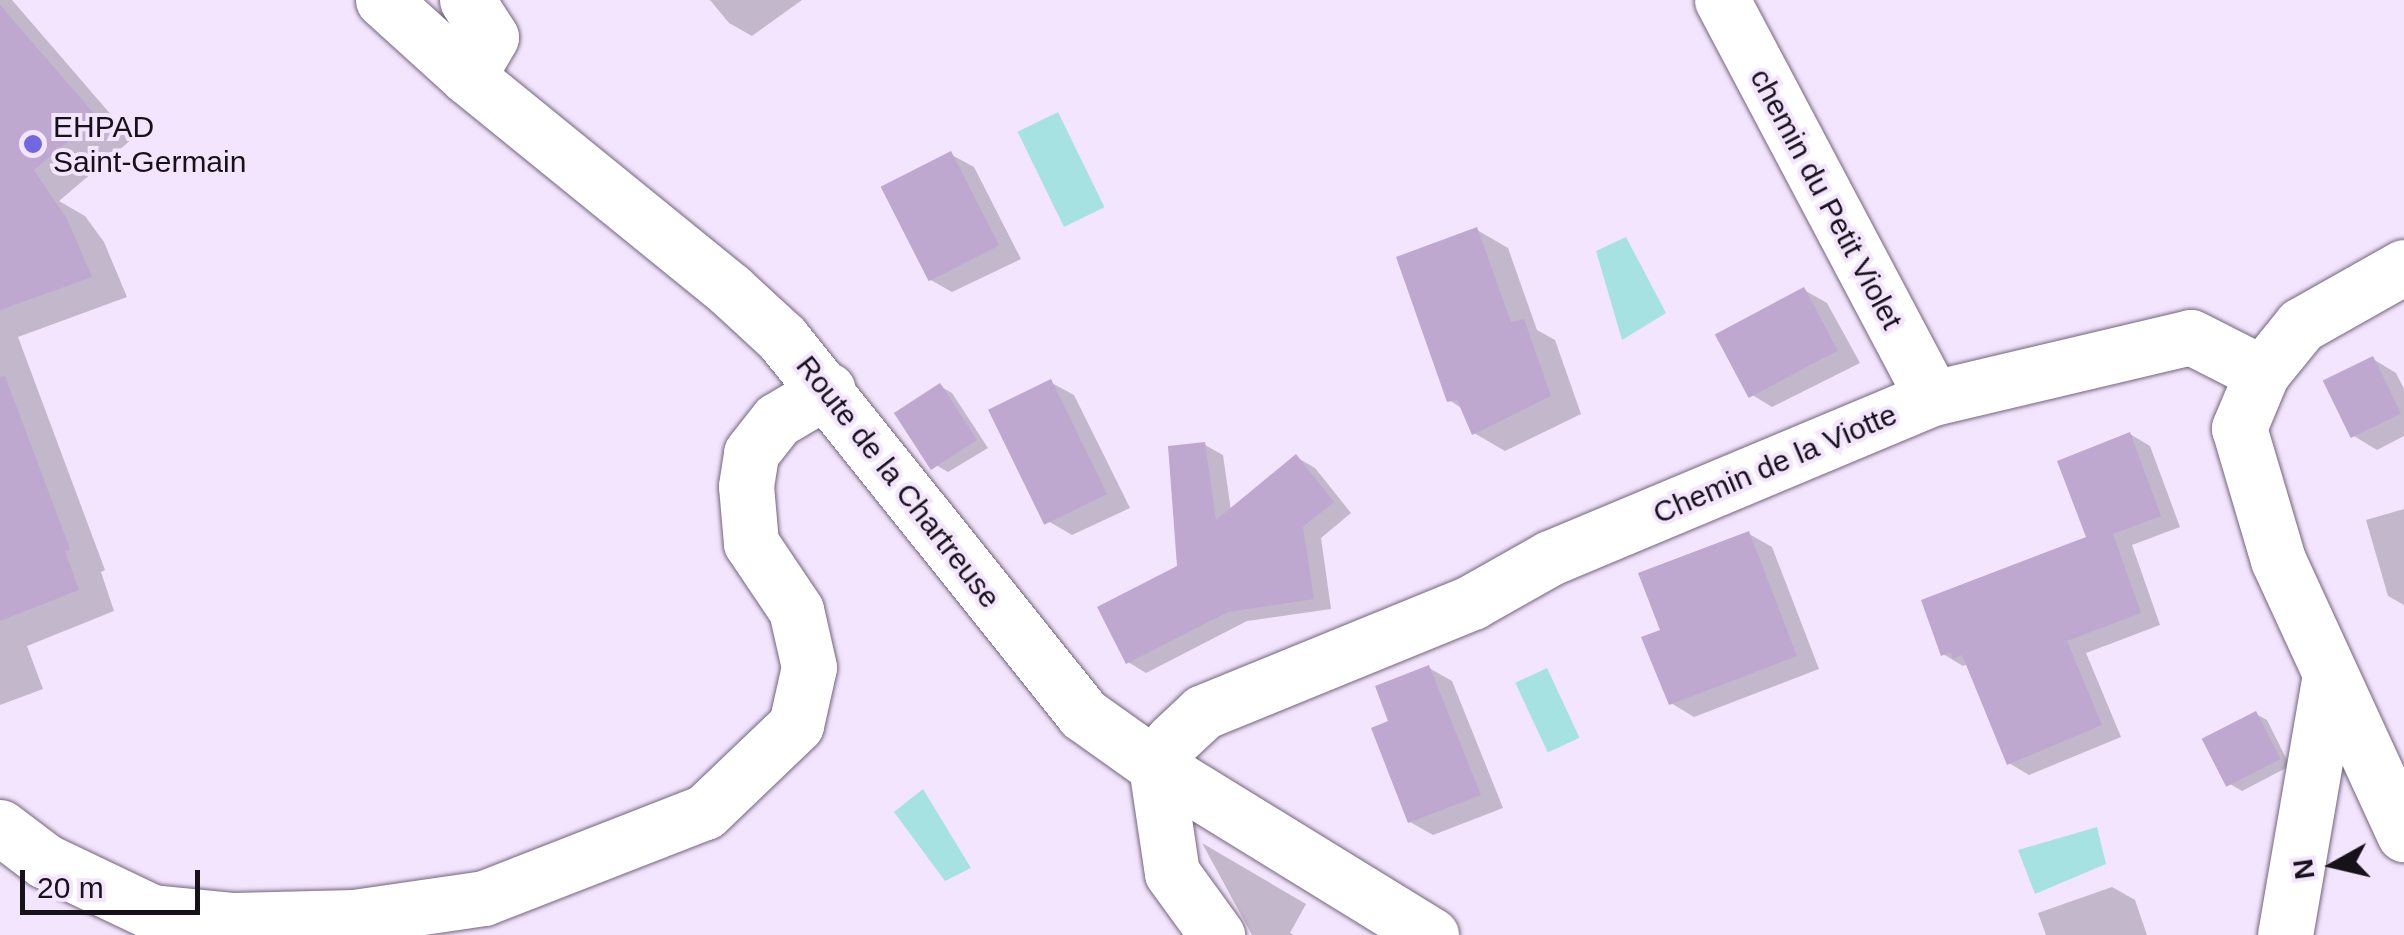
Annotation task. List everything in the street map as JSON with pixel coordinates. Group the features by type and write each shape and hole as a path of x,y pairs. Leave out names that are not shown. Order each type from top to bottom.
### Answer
{"street":[{"name":"Route de la Chartreuse","path":"383,0 468,77 730,290 828,390 1084,714 1156,766 1430,935"},
{"path":"467,0 490,37 483,57 468,77"},
{"name":"chemin du Petit Violet","path":"1722,0 1933,398"},
{"path":"2404,267 2301,325 2262,373 2239,428 2278,560 2404,834"},
{"name":"Chemin de la Viotte","path":"1156,766 1172,741 1203,712 1472,602 1550,558 1933,398 2191,337 2262,373"},
{"path":"0,826 45,861 152,912 234,920 354,917 484,898 705,812 796,725 809,668 796,610 751,543 746,486 751,453 778,420 828,390"},
{"path":"2286,935 2330,674"},
{"path":"1156,766 1172,873 1217,935"}],"shaded area":[{"path":"1058,112 1104,207 1064,227 1018,132"},
{"path":"1626,237 1666,313 1622,340 1596,251"},
{"path":"1547,668 1580,738 1548,753 1515,683"},
{"path":"923,789 971,868 945,881 894,812"},
{"path":"2097,827 2106,864 2035,894 2018,850"}],"building":[{"name":"EHPAD Saint-Germain","path":"0,5 97,117 34,170 67,219 92,277 0,310"},
{"path":"951,151 999,245 929,281 881,187"},
{"path":"1477,227 1511,322 1524,319 1551,396 1472,435 1457,400 1447,402 1396,257"},
{"path":"1804,287 1838,351 1749,398 1715,334"},
{"path":"2373,356 2401,414 2351,438 2323,381"},
{"path":"5,376 70,549 65,551 79,590 0,621 0,377"},
{"path":"1051,379 1107,494 1044,525 988,410"},
{"path":"940,383 977,440 931,470 894,413"},
{"path":"2130,432 2161,516 2113,534 2141,613 2067,641 2102,725 2007,765 1962,655 1953,659 1950,652 1941,656 1921,600 2086,537 2057,461"},
{"path":"1205,442 1216,520 1296,454 1334,502 1303,527 1314,599 1228,612 1126,664 1097,607 1177,566 1168,446"},
{"path":"1749,531 1797,656 1669,705 1641,637 1660,630 1638,573"},
{"path":"1429,665 1481,795 1408,823 1371,728 1388,721 1375,686"},
{"path":"2256,711 2281,759 2226,787 2202,739"}],"place":[{"name":"EHPAD Saint-Germain","path":"33,144"}]}
